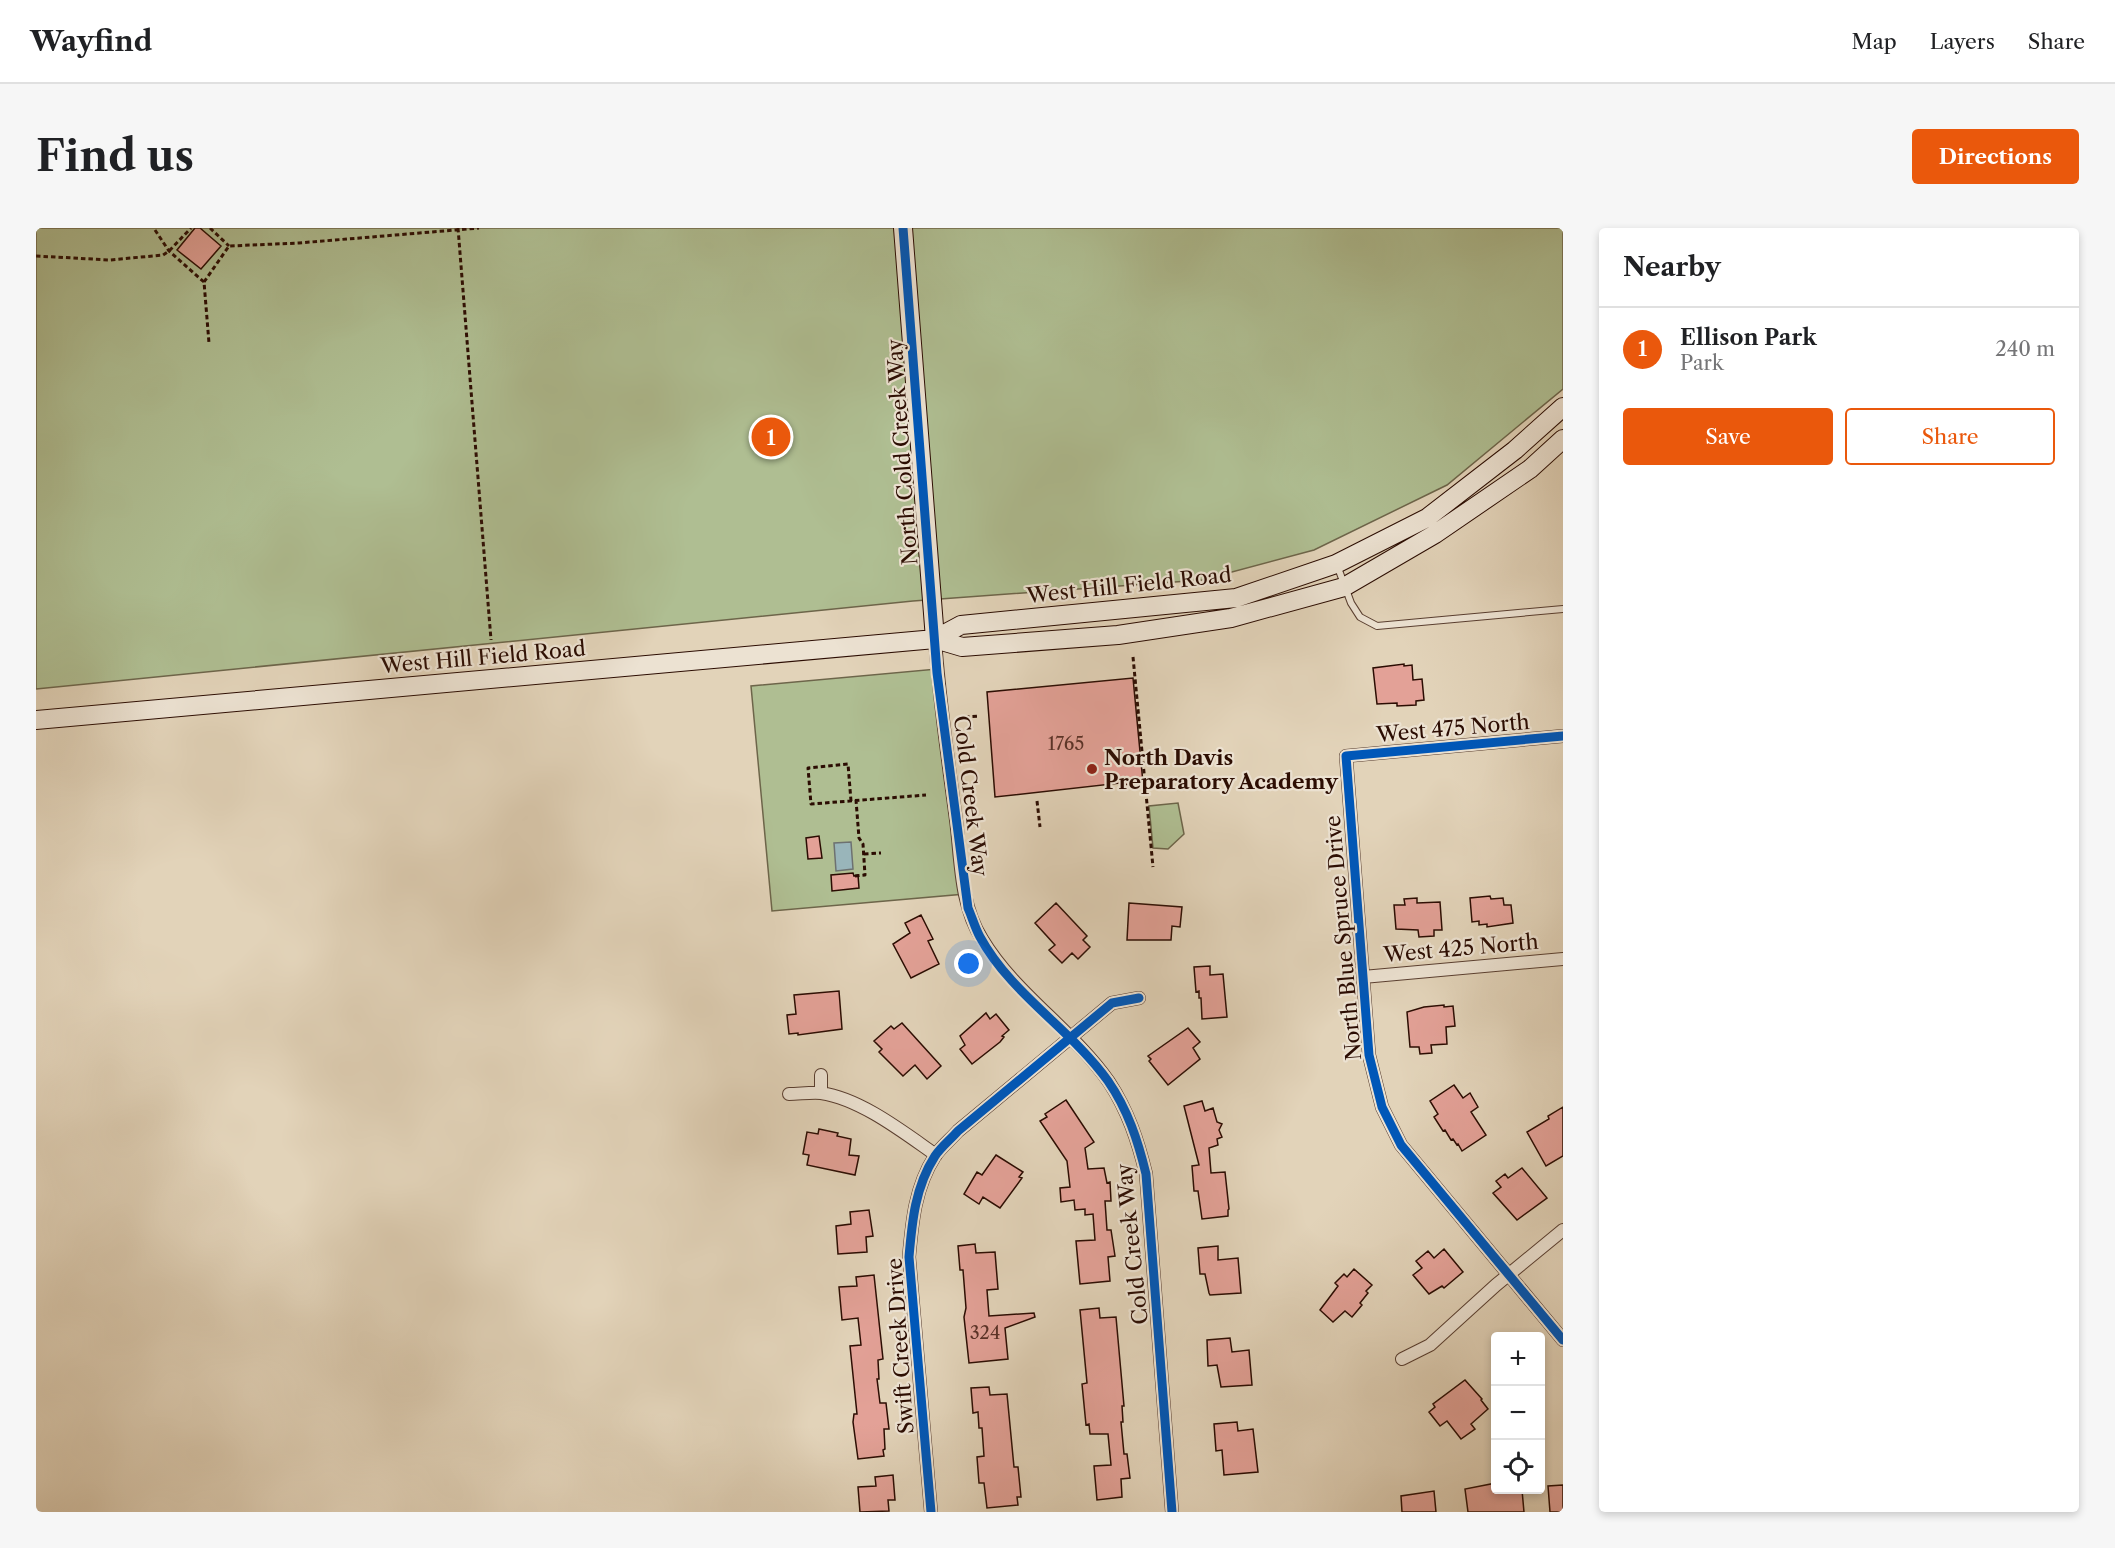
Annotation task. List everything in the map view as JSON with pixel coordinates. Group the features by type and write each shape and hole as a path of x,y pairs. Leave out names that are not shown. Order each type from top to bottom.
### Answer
{"main road":[{"name":"North Cold Creek Way","path":"903,228 934,639"},
{"name":"West Hill Field Road","path":"36,720 934,639 961,626 1236,598 1336,564 1427,518 1515,450 1563,406"},
{"name":"West Hill Field Road","path":"934,639 962,647 1118,635 1231,618 1344,587 1435,534 1530,469 1563,439"}],"street":[{"name":"North Cold Creek Way","path":"934,639 937,673"},
{"name":"Cold Creek Way","path":"937,673 968,908 980,937 997,962 1070,1038 1108,1082 1136,1133 1146,1174 1172,1512"},
{"name":"West 475 North","path":"1346,756 1563,736"},
{"name":"North Blue Spruce Drive","path":"1346,756 1369,1056 1382,1107 1401,1145 1563,1340"},
{"name":"West 425 North","path":"1363,977 1563,959"},
{"name":"Swift Creek Drive","path":"931,1512 909,1257 912,1220 920,1188 936,1155 958,1131 1112,1003 1139,998"},
{"path":"821,1075 821,1093"},
{"path":"789,1094 821,1093 860,1106 891,1123 936,1155"},
{"path":"1402,1359 1430,1345 1563,1230"}],"lane":[{"path":"1336,564 1351,603 1360,617 1377,626 1563,609"}],"path":[{"path":"36,256 110,260 163,255 191,228"},
{"path":"210,228 229,246 299,243 480,228"},
{"path":"458,229 491,640"},
{"path":"155,230 169,251 204,282"},
{"path":"209,343 204,282 229,246"},
{"path":"1133,657 1153,867"},
{"path":"965,717 979,716"},
{"path":"851,801 848,764 808,768 811,804 851,801 856,800 926,795"},
{"path":"855,876 865,875 856,800"},
{"path":"1037,801 1040,826"},
{"path":"864,854 881,853"}],"green space":[{"path":"36,228 1563,228 1563,389 1447,485 1314,550 1202,580 913,601 36,689"},
{"path":"937,669 965,894 772,911 751,686"},
{"path":"1178,803 1184,834 1168,849 1153,848 1149,806"}],"water":[{"path":"851,842 853,869 836,871 834,843"}],"building":[{"path":"195,228 200,228 221,246 201,269 177,250"},
{"path":"1404,664 1404,666 1412,665 1413,680 1422,679 1424,700 1416,701 1416,705 1377,704 1373,668"},
{"name":"North Davis Preparatory Academy","path":"1133,678 1143,783 1120,785 1120,783 995,797 987,692"},
{"path":"819,836 822,858 808,859 806,838"},
{"path":"853,873 854,876 858,875 859,888 832,891 831,875"},
{"path":"1490,896 1491,899 1503,898 1504,905 1511,905 1513,923 1487,927 1487,924 1479,925 1479,921 1472,922 1470,898"},
{"path":"1417,898 1417,903 1440,902 1442,930 1434,930 1434,936 1419,937 1418,930 1396,929 1394,905 1405,905 1404,899"},
{"path":"1056,903 1087,936 1083,940 1090,947 1078,959 1072,953 1062,963 1049,950 1055,945 1035,923"},
{"path":"1129,903 1182,907 1180,927 1172,926 1171,940 1127,940"},
{"path":"921,915 933,939 928,941 939,964 911,978 893,944 910,933 905,923"},
{"path":"1210,966 1210,975 1223,974 1227,1017 1202,1019 1201,998 1199,998 1199,991 1196,992 1194,967"},
{"path":"839,991 842,1029 798,1035 798,1033 789,1034 787,1015 796,1014 794,995"},
{"path":"1444,1005 1444,1007 1453,1006 1455,1026 1446,1027 1447,1044 1431,1045 1432,1053 1420,1054 1419,1047 1410,1047 1407,1012"},
{"path":"986,1013 990,1019 996,1014 1009,1030 1002,1036 1004,1037 1000,1042 972,1064 960,1049 965,1045 960,1036"},
{"path":"902,1023 941,1066 927,1079 915,1065 903,1076 879,1052 882,1049 874,1041 891,1026 894,1029"},
{"path":"1188,1028 1200,1042 1193,1048 1200,1059 1168,1085 1149,1061 1151,1059 1148,1056"},
{"path":"1454,1085 1463,1098 1470,1093 1478,1107 1471,1112 1486,1135 1462,1151 1445,1130 1443,1131 1434,1117 1438,1114 1430,1101"},
{"path":"1066,1100 1094,1142 1085,1148 1088,1169 1104,1168 1107,1183 1110,1182 1111,1201 1105,1201 1107,1230 1111,1230 1115,1256 1108,1257 1110,1281 1080,1284 1076,1241 1095,1240 1093,1214 1085,1215 1085,1209 1075,1210 1074,1200 1061,1202 1060,1188 1070,1187 1067,1161 1040,1121 1047,1117 1045,1114"},
{"path":"1202,1101 1205,1111 1213,1108 1217,1122 1222,1124 1219,1130 1222,1137 1217,1139 1218,1145 1209,1148 1211,1173 1225,1172 1229,1209 1228,1216 1202,1219 1198,1191 1194,1191 1192,1166 1199,1165 1184,1106"},
{"path":"1563,1107 1563,1156 1546,1166 1527,1132 1549,1119 1548,1116"},
{"path":"819,1129 838,1133 837,1136 851,1139 849,1155 859,1156 855,1175 807,1165 809,1155 803,1154 807,1132 818,1134"},
{"path":"996,1155 1023,1172 1019,1177 1022,1178 1000,1208 983,1197 979,1204 964,1194 977,1172 982,1175"},
{"path":"1522,1168 1547,1198 1517,1220 1493,1193 1501,1187 1496,1181 1505,1174 1508,1178"},
{"path":"869,1210 873,1236 866,1237 867,1252 838,1254 836,1226 851,1224 850,1212"},
{"path":"975,1244 976,1253 995,1252 998,1289 987,1290 989,1316 1034,1313 1035,1317 1005,1328 1008,1359 969,1363 964,1317 966,1308 963,1270 960,1270 958,1246"},
{"path":"1218,1246 1218,1260 1238,1258 1241,1293 1210,1295 1209,1293 1205,1274 1200,1274 1198,1248"},
{"path":"1444,1249 1463,1272 1444,1288 1442,1286 1429,1294 1413,1275 1422,1268 1416,1261 1428,1251 1434,1258"},
{"path":"1354,1269 1372,1285 1360,1303 1362,1305 1352,1317 1345,1311 1333,1322 1320,1310 1338,1286 1335,1283 1344,1274 1347,1277"},
{"path":"874,1275 883,1359 878,1360 879,1379 877,1379 880,1403 886,1403 889,1429 884,1429 884,1456 858,1459 853,1422 854,1414 857,1414 850,1346 861,1345 858,1318 842,1320 839,1287 857,1286 856,1277"},
{"path":"1099,1308 1100,1318 1116,1317 1124,1406 1122,1406 1123,1422 1121,1422 1124,1454 1127,1454 1130,1478 1121,1479 1122,1497 1097,1500 1094,1466 1111,1465 1108,1434 1090,1434 1089,1424 1086,1425 1082,1384 1087,1383 1080,1310"},
{"path":"1230,1338 1232,1352 1249,1350 1252,1385 1221,1387 1217,1365 1208,1366 1207,1340"},
{"path":"1465,1380 1488,1409 1471,1424 1475,1429 1461,1439 1447,1421 1440,1426 1429,1412 1435,1407 1433,1404"},
{"path":"989,1387 990,1395 1007,1394 1014,1467 1018,1467 1021,1497 1017,1497 1018,1505 987,1508 984,1483 979,1483 977,1457 984,1456 982,1428 979,1428 978,1412 973,1413 971,1388"},
{"path":"1237,1422 1238,1431 1253,1429 1258,1472 1224,1475 1222,1450 1216,1451 1214,1424"},
{"path":"893,1475 895,1500 888,1500 889,1511 860,1512 858,1487 876,1486 875,1477"},
{"path":"1491,1484 1491,1494 1522,1494 1524,1512 1468,1512 1465,1489"},
{"path":"1563,1485 1563,1512 1550,1512 1548,1486"},
{"path":"1434,1491 1436,1512 1402,1512 1401,1496"}],"cycle path":[{"path":"903,228 937,673 968,908 980,937 1008,976 1077,1045 1108,1081 1127,1114 1136,1138 1146,1174 1172,1512"},
{"path":"1563,736 1346,756 1369,1055 1382,1107 1401,1145 1563,1340"},
{"path":"931,1512 909,1257 913,1218 923,1180 935,1156 958,1131 1112,1003 1139,998"}],"place":[{"name":"Ellison Park","path":"771,437"},
{"name":"North Davis Preparatory Academy","path":"1092,769"}]}
